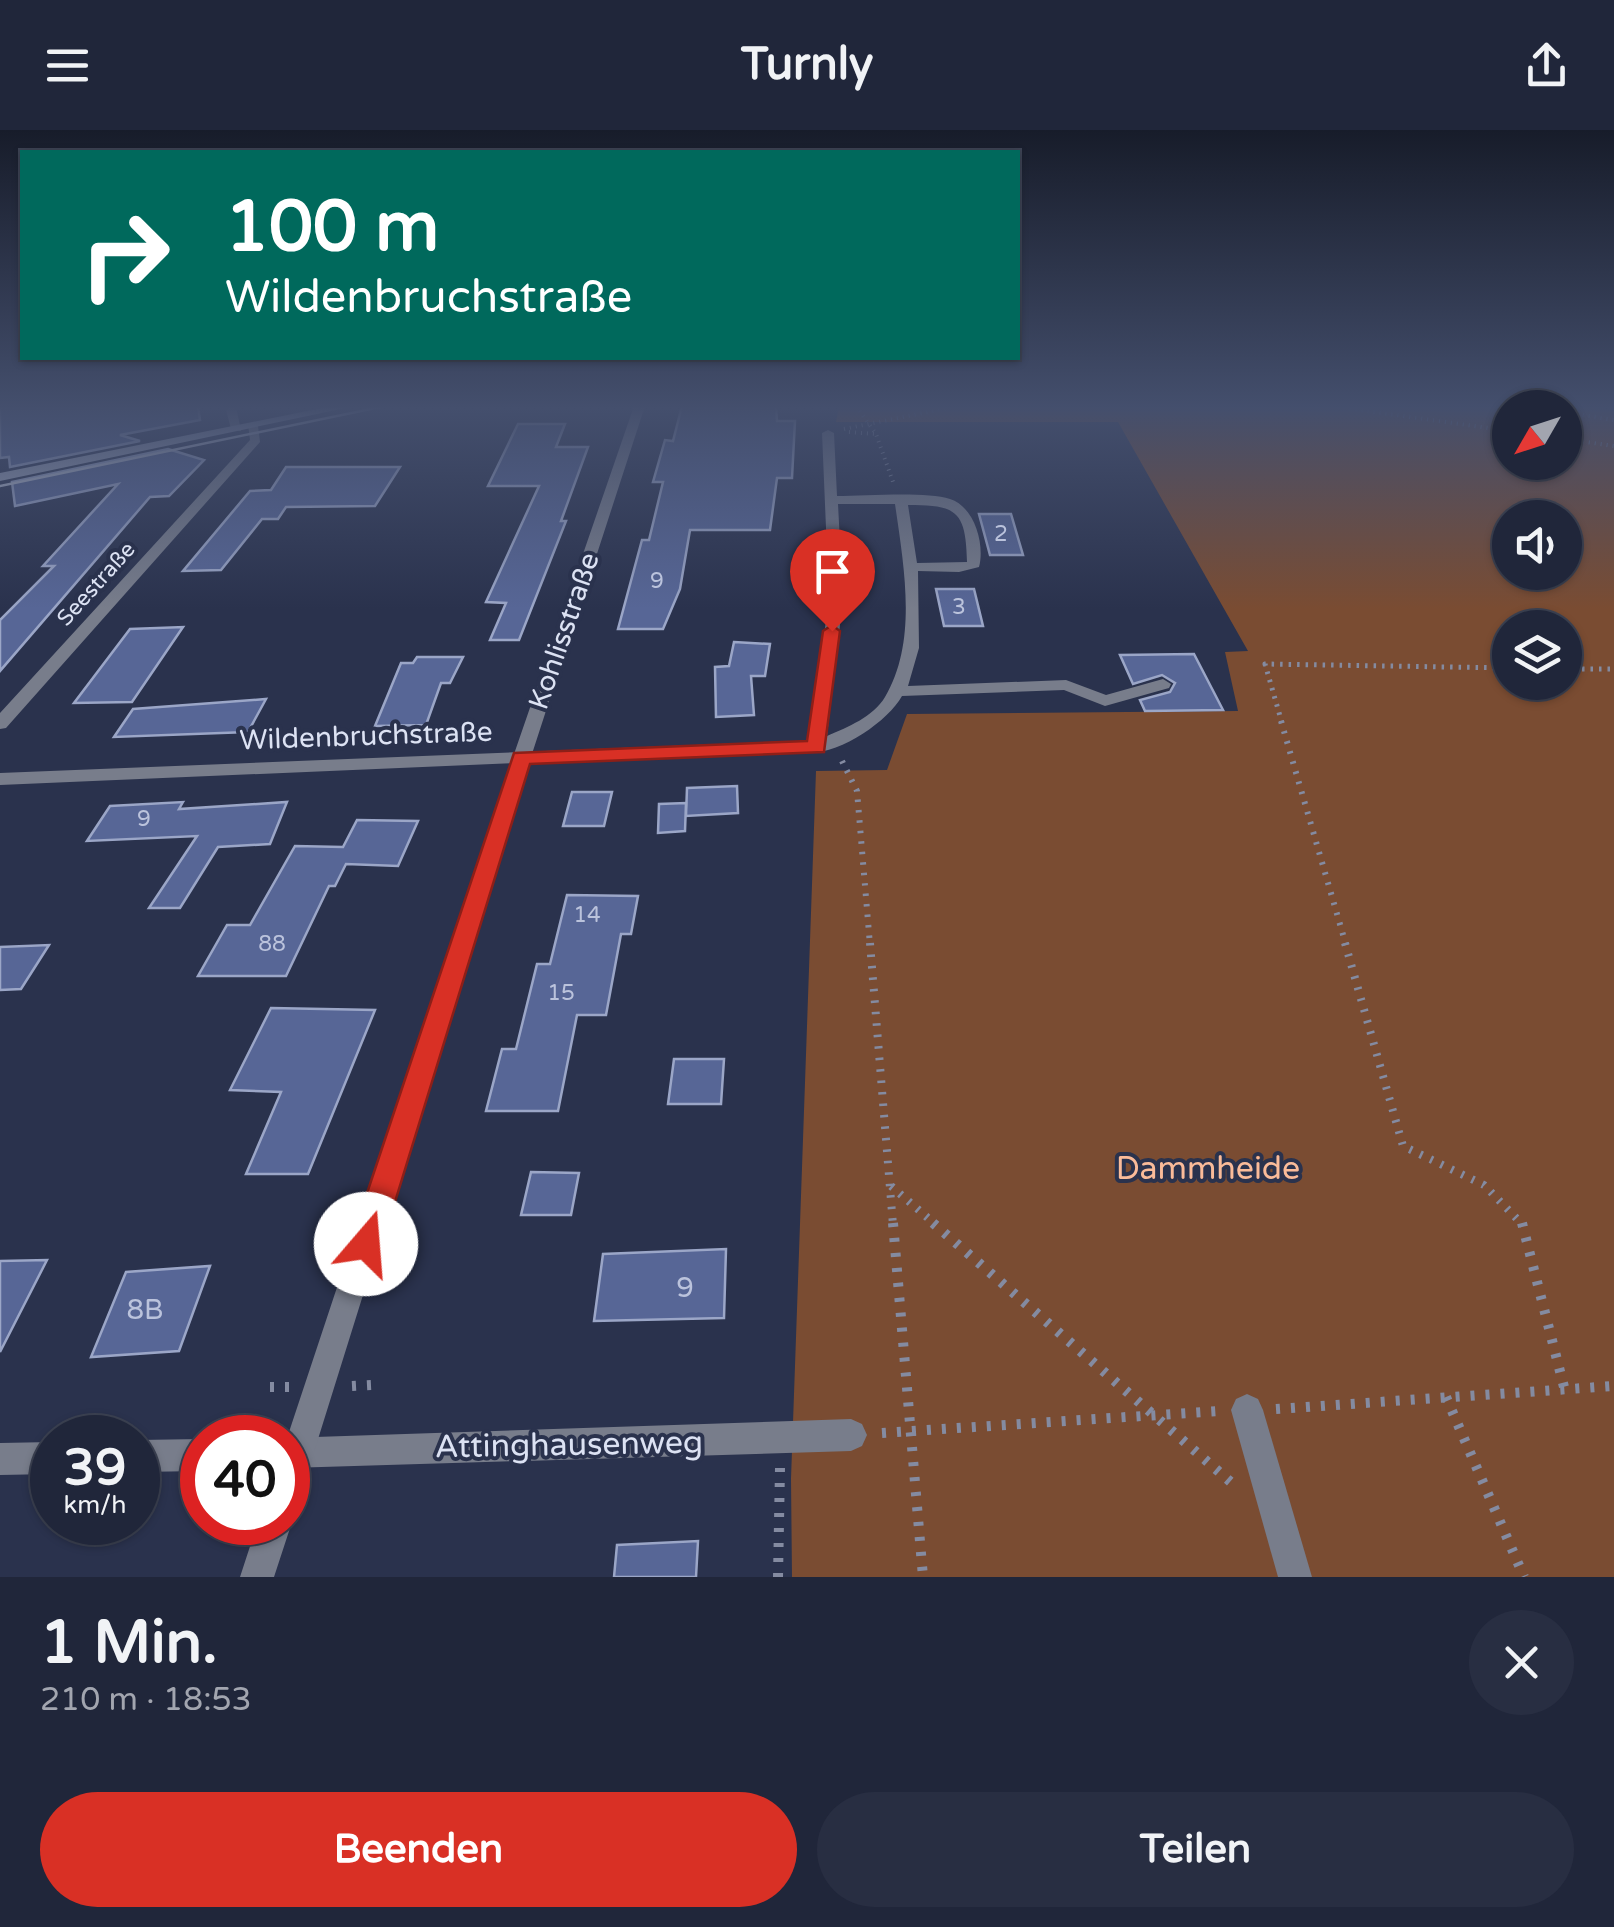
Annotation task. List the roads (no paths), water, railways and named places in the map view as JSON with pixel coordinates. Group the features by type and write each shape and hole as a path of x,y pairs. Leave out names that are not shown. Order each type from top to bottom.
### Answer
{"street":[{"name":"Seestraße","path":"0,724 226,474"},
{"name":"Kohlisstraße","path":"305,1415 617,474"},
{"path":"816,748 836,598 829,474"},
{"path":"830,500 944,500 958,505 964,513 974,564 959,568 910,567"},
{"path":"816,748 874,719 896,691 915,635 901,502"},
{"path":"896,691 1066,686 1104,701 1163,684"},
{"name":"Wildenbruchstraße","path":"0,779 816,748"},
{"path":"1247,1410 1295,1577"},
{"name":"Attinghausenweg","path":"310,1452 851,1435"},
{"path":"0,1459 30,1458"},
{"path":"257,1577 267,1545"}],"tram line":[{"path":"0,486 60,474"}],"park label":[{"name":"Dammheide","path":"1208,1169"}]}
